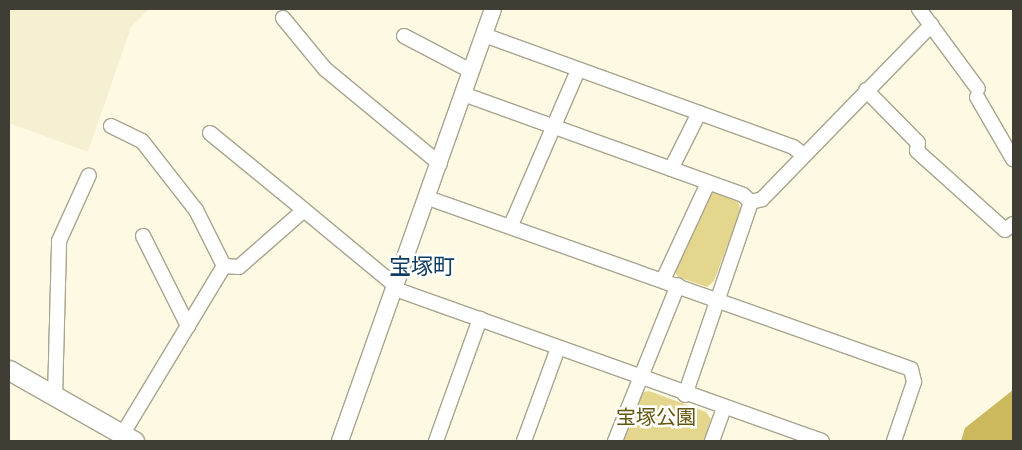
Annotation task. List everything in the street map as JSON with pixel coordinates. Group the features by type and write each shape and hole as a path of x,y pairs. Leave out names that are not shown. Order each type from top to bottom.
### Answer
{"main road":[{"path":"9,370 128,438"}],"street":[{"path":"340,441 428,198 493,9"},
{"path":"919,9 977,93 1013,159"},
{"path":"282,18 325,69 440,164"},
{"path":"751,202 762,199 931,25"},
{"path":"484,35 793,147 804,155"},
{"path":"404,36 471,71"},
{"path":"511,226 578,70"},
{"path":"866,90 918,143 917,151 1005,230 1013,224"},
{"path":"464,94 743,195 751,202"},
{"path":"671,169 699,113"},
{"path":"111,126 142,141 196,210 224,266"},
{"path":"210,134 396,287 685,395 822,441"},
{"path":"56,398 59,241 89,175"},
{"path":"663,280 708,183"},
{"path":"428,198 911,369 914,382 894,441"},
{"path":"685,395 751,202"},
{"path":"224,266 239,267 304,210"},
{"path":"143,236 188,326"},
{"path":"128,438 188,326 224,266"},
{"path":"615,441 639,377 678,285"},
{"path":"436,441 480,319"},
{"path":"524,441 558,348"},
{"path":"712,441 724,408"}],"shaded area":[{"path":"9,9 149,9 131,27 88,152 9,123"},
{"path":"1013,390 1013,441 961,441 965,428"}],"green space":[{"path":"715,192 738,202 741,210 714,281 707,287 678,277 673,269 708,194"},
{"name":"宝塚公園","path":"649,391 706,412 711,419 704,441 622,441 640,393"}],"district":[{"name":"宝塚町","path":"422,268"}]}
